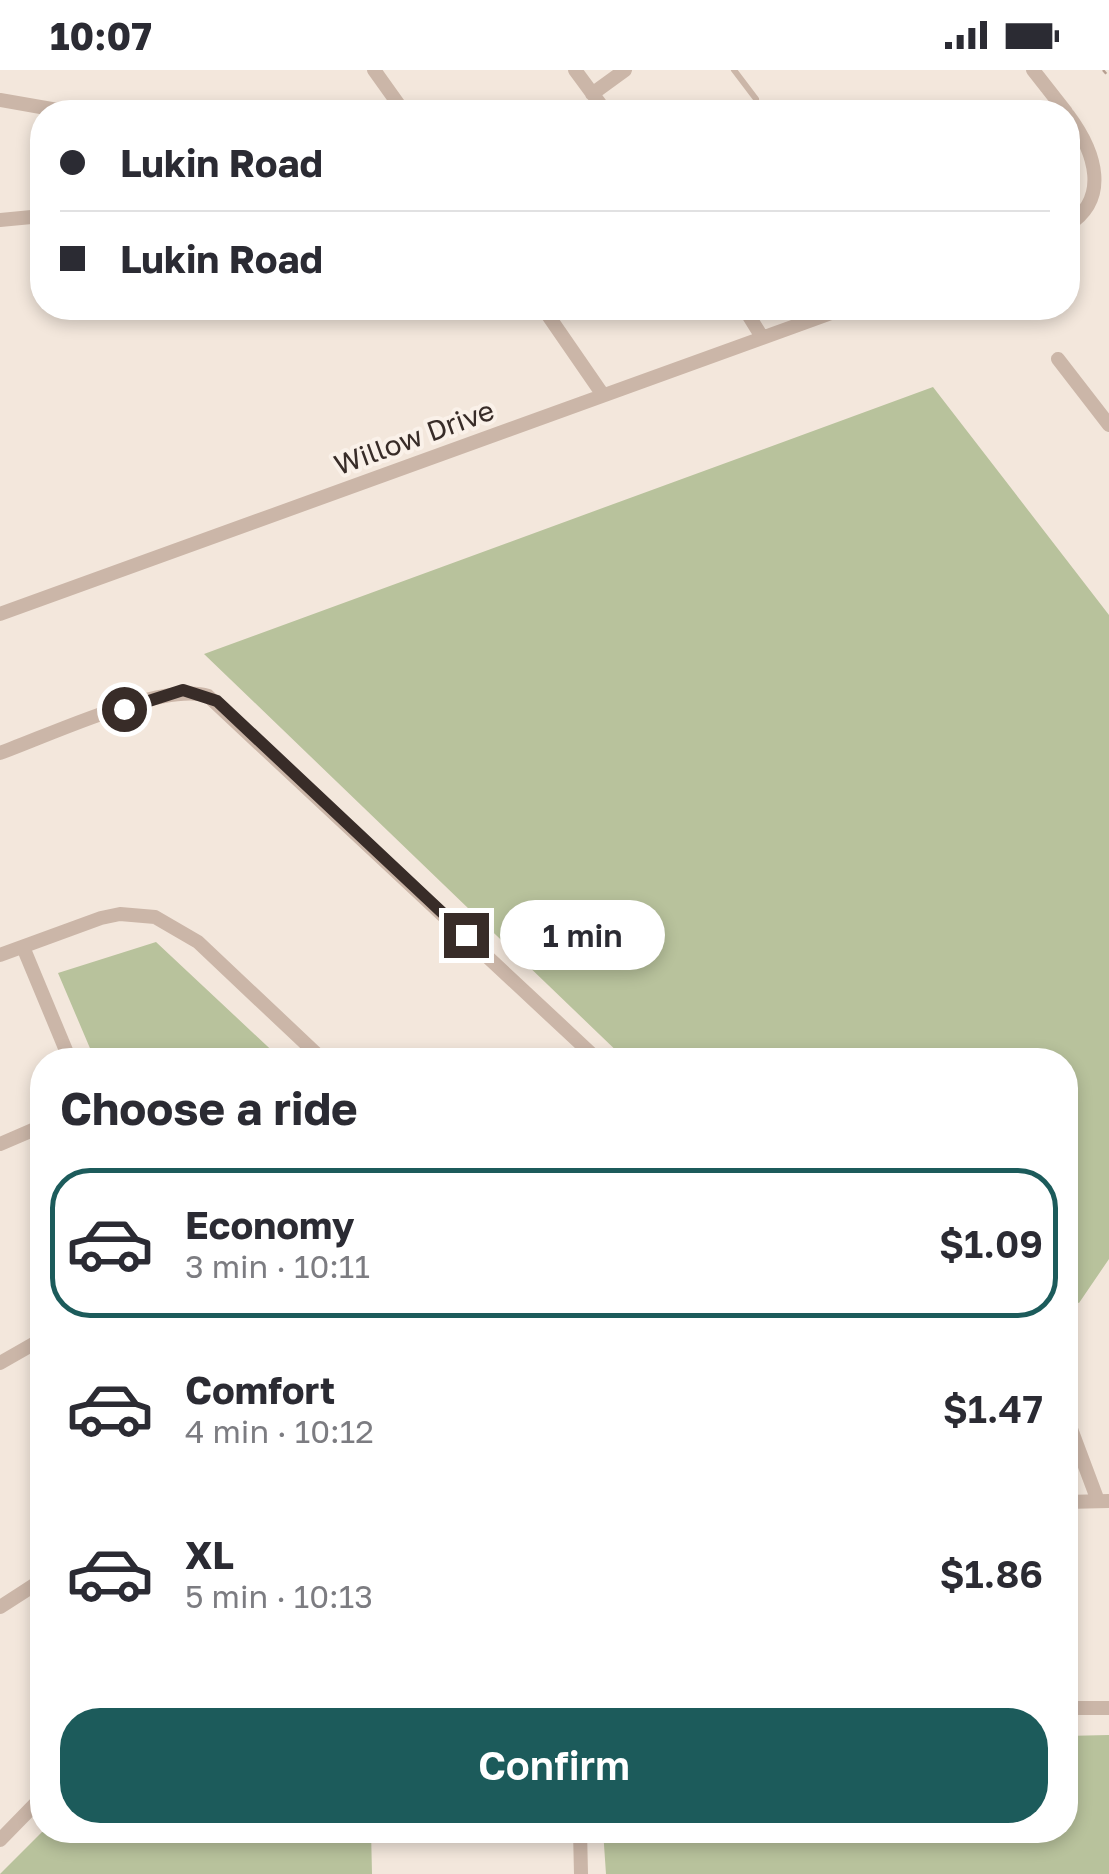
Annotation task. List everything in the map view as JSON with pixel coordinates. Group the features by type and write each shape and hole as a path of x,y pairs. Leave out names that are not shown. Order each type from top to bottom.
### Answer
{"street":[{"path":"374,70 395,100"},
{"path":"576,70 597,100"},
{"path":"592,94 625,70"},
{"path":"1033,70 1056,100"},
{"path":"0,100 30,105"},
{"path":"1080,131 1105,172 1101,201 1080,221"},
{"path":"0,220 30,217"},
{"path":"551,320 603,395"},
{"path":"751,320 762,337"},
{"name":"Willow Drive","path":"0,614 811,320"},
{"path":"1058,359 1109,425"},
{"path":"0,753 165,694 183,690 208,696 585,1048"},
{"path":"0,955 120,914 172,924 310,1048"},
{"path":"23,947 65,1048"},
{"path":"0,1144 30,1131"},
{"path":"0,1363 30,1346"},
{"path":"1078,1444 1103,1501 1078,1502"},
{"path":"0,1607 30,1588"},
{"path":"1078,1708 1109,1708"},
{"path":"0,1840 30,1809"},
{"path":"580,1843 581,1874"}],"lane":[{"path":"734,70 756,99"}],"path":[{"path":"1104,70 1109,77"}],"green space":[{"path":"933,387 1109,615 1109,1259 1079,1303 1078,1048 614,1048 204,654"},
{"path":"156,942 269,1048 90,1048 58,973"},
{"path":"1109,1735 1109,1874 606,1874 604,1843 1078,1843 1078,1736"},
{"path":"31,1843 371,1843 372,1874 0,1874"}],"route":[{"path":"124,709 183,690 217,701 466,935"}]}
